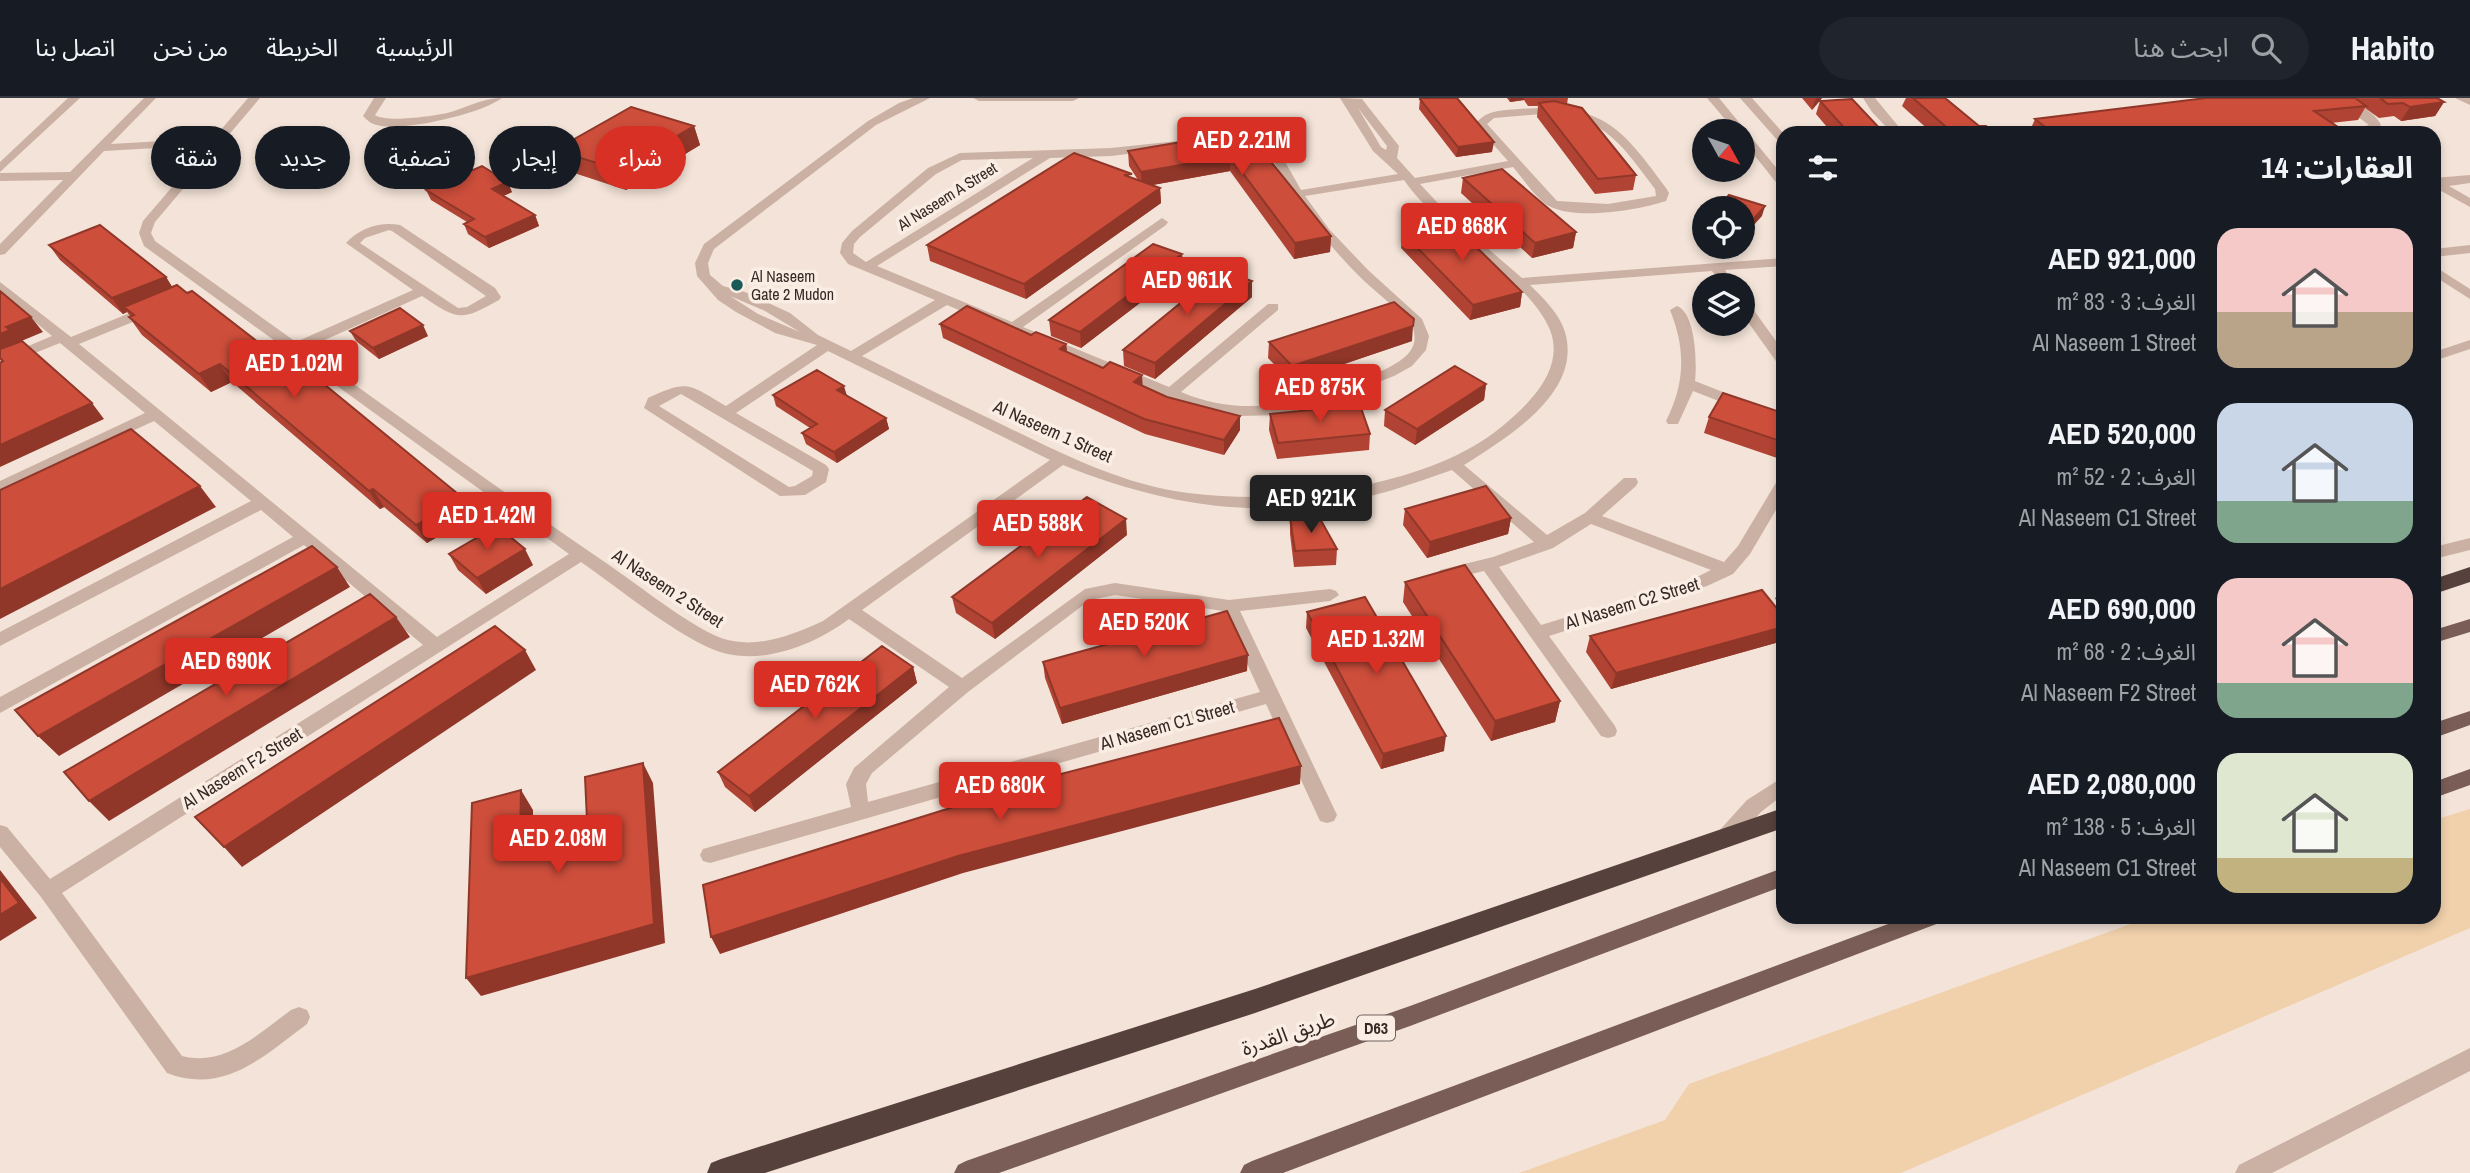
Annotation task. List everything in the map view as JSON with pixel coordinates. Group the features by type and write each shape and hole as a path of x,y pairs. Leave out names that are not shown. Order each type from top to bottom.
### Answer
{"highway":[{"path":"2441,584 2470,574"},
{"path":"721,1173 1255,1001 1776,820"}],"main road":[{"path":"2441,635 2470,625"},
{"path":"2441,728 2470,718"},
{"path":"2441,787 2470,777"},
{"name":"طريق القدرة","path":"966,1173 1410,1016 1776,880"},
{"path":"1252,1173 1913,924"}],"street":[{"path":"0,168 74,98"},
{"path":"0,251 150,98"},
{"name":"Al Naseem 2 Street","path":"229,126 254,98"},
{"path":"380,98 369,116 377,122 386,123 449,116 496,98"},
{"name":"Al Naseem 1 Street","path":"820,341 809,331 778,313 738,292 719,289 708,282 701,272 702,260 709,247 872,123 888,108 892,98"},
{"name":"Al Naseem 1 Street","path":"872,123 903,105 924,98"},
{"path":"979,98 1073,98"},
{"name":"Al Naseem 1 Street","path":"1346,98 1386,136 1393,146 1391,159"},
{"name":"Al Naseem 1 Street","path":"719,289 725,299 797,338 820,341 1061,459 1115,480 1186,498 1258,503 1329,499 1396,484 1454,464 1506,432 1536,405 1551,383 1559,358 1558,333 1546,309 1445,218 1391,159 1377,149 1368,137 1364,117 1355,98"},
{"path":"1713,98 1730,119"},
{"path":"1746,98 1776,132"},
{"path":"1869,98 1891,126"},
{"path":"2338,98 2372,119 2373,126"},
{"path":"2461,98 2470,102"},
{"path":"1569,111 1586,114 1611,127 1664,193 1662,198 1655,201 1559,207 1514,163 1483,129 1483,119 1501,113 1569,111"},
{"path":"1368,137 1386,136"},
{"name":"Al Naseem A Street","path":"1244,137 1270,144 1297,194 1342,253 1417,322 1422,336 1419,350 1407,363 1389,373 1319,400 1281,410 1241,411 1201,406 866,267 853,261 846,253 848,243 940,165 974,156 1047,155 1150,148 1244,137"},
{"path":"103,148 151,145"},
{"path":"1755,149 1776,174"},
{"name":"Al Naseem A Street","path":"866,267 1047,155"},
{"path":"1297,194 1514,163"},
{"path":"0,177 75,176"},
{"path":"2441,182 2470,179"},
{"path":"2441,186 2470,203"},
{"name":"Al Naseem 2 Street","path":"175,189 149,222 145,233 149,243 201,289 293,349 581,554 689,628 718,644 754,649 794,642 829,625 1061,459"},
{"path":"1011,329 1162,222"},
{"path":"392,226 491,291 494,297 485,305 462,313 450,310 422,291 354,245 353,240 376,228 392,226"},
{"path":"2441,252 2470,249"},
{"path":"1519,282 1776,263"},
{"path":"1716,267 1720,273"},
{"path":"2441,276 2470,295"},
{"path":"0,286 154,415 264,501 435,645"},
{"path":"293,349 422,291"},
{"path":"853,356 945,300"},
{"path":"0,363 170,302"},
{"path":"1170,394 1273,307"},
{"path":"1673,421 1689,384 1690,347 1677,310"},
{"path":"764,321 778,313"},
{"path":"1755,322 1776,351"},
{"path":"726,413 820,341"},
{"path":"2441,354 2470,344"},
{"path":"1689,384 1776,418"},
{"path":"685,389 726,413 821,469 820,478 799,491 786,492 650,405 672,390 685,389"},
{"path":"0,487 154,415"},
{"path":"1454,464 1547,544"},
{"path":"1425,578 1489,566 1547,544 1591,518 1630,482"},
{"name":"Al Naseem C2 Street","path":"1536,633 1701,582 1727,570 1744,550 1776,497"},
{"path":"0,640 264,501"},
{"name":"Al Naseem C2 Street","path":"1591,518 1727,570"},
{"path":"0,706 306,537"},
{"path":"2441,552 2470,544"},
{"name":"Al Naseem F2 Street","path":"48,891 581,554"},
{"path":"1489,566 1608,731"},
{"path":"862,812 854,788 859,774 962,687 1074,602 1100,590 1115,589 1229,606 1330,595"},
{"path":"1229,606 1327,815"},
{"path":"850,611 962,687"},
{"name":"Al Naseem C1 Street","path":"710,855 1270,696"},
{"path":"1725,838 1754,806 1776,790"},
{"path":"0,833 48,891 175,1065 199,1070 228,1064 299,1017"},
{"path":"2247,1173 2470,1059"}],"sand":[{"path":"2470,809 2470,928 1901,1173 1519,1173 1665,1120 1689,1084 2131,924 2441,924 2441,818"}],"building":[{"path":"1421,98 1457,98 1494,142 1458,147"},
{"path":"1913,98 1945,98 1979,126 1945,126"},
{"path":"2206,98 2355,98 2366,106 2314,111 2336,126 2044,126 2035,119"},
{"path":"2380,98 2437,98 2444,102 2410,107 2403,103 2388,104"},
{"path":"1852,99 1877,126 1843,126 1820,101"},
{"path":"1554,101 1582,108 1636,175 1598,179 1539,103"},
{"path":"631,107 694,126 686,131 686,126 597,126"},
{"path":"595,127 595,162 581,158 581,135"},
{"path":"1246,131 1331,236 1295,243 1230,156 1141,172 1128,151"},
{"path":"1074,153 1132,174 1124,175 1160,188 1024,284 927,245"},
{"path":"482,166 489,170 489,189 535,215 485,237 464,224 474,219 426,190 475,189 475,169"},
{"path":"1502,169 1576,232 1535,243 1463,178"},
{"path":"1755,203 1765,206 1755,217"},
{"path":"1450,221 1522,292 1473,305 1403,233"},
{"path":"100,225 166,277 112,298 49,245"},
{"path":"1153,244 1182,254 1080,332 1049,320"},
{"path":"1221,270 1252,281 1155,363 1123,350"},
{"path":"177,285 187,293 192,291 289,366 297,362 463,498 416,525 373,489 369,491 220,364 199,374 129,317 134,315 124,307"},
{"path":"0,291 31,317 6,327 10,330 0,334"},
{"path":"1394,302 1414,319 1413,326 1292,366 1269,342"},
{"path":"967,306 1031,335 1036,332 1066,344 1060,349 1103,368 1110,362 1142,375 1134,382 1167,397 1240,416 1224,440 1144,419 940,324"},
{"path":"400,308 423,325 373,348 350,331"},
{"path":"22,341 92,403 0,445 0,363 3,361 0,358 0,349"},
{"path":"1455,366 1486,384 1417,429 1385,410"},
{"path":"817,370 844,386 837,390 886,418 834,452 802,433 817,424 773,395"},
{"path":"1723,393 1776,411 1776,440 1709,417"},
{"path":"1360,405 1370,434 1278,443 1270,414"},
{"path":"131,429 200,486 0,589 0,490"},
{"path":"1486,486 1511,518 1430,542 1405,509"},
{"path":"1087,497 1126,519 992,623 952,597"},
{"path":"1319,517 1337,549 1295,551 1290,518"},
{"path":"497,526 525,549 477,578 449,554"},
{"path":"312,546 337,567 38,736 15,710"},
{"path":"1465,565 1560,701 1495,721 1405,582"},
{"path":"1762,590 1776,607 1776,629 1616,673 1590,636"},
{"path":"370,594 396,617 89,801 64,772"},
{"path":"1365,597 1446,736 1383,754 1307,612"},
{"path":"1227,611 1248,655 1060,708 1043,662"},
{"path":"495,626 525,650 224,847 195,817"},
{"path":"882,646 913,667 749,796 718,772"},
{"path":"1279,718 1301,766 958,856 711,937 703,885 976,800 975,796"},
{"path":"643,763 654,924 466,978 472,803 521,790 520,838 587,820 585,777"},
{"path":"0,878 19,903 0,915"}],"place":[{"name":"Al Naseem Gate 2 Mudon","path":"737,285"}]}
